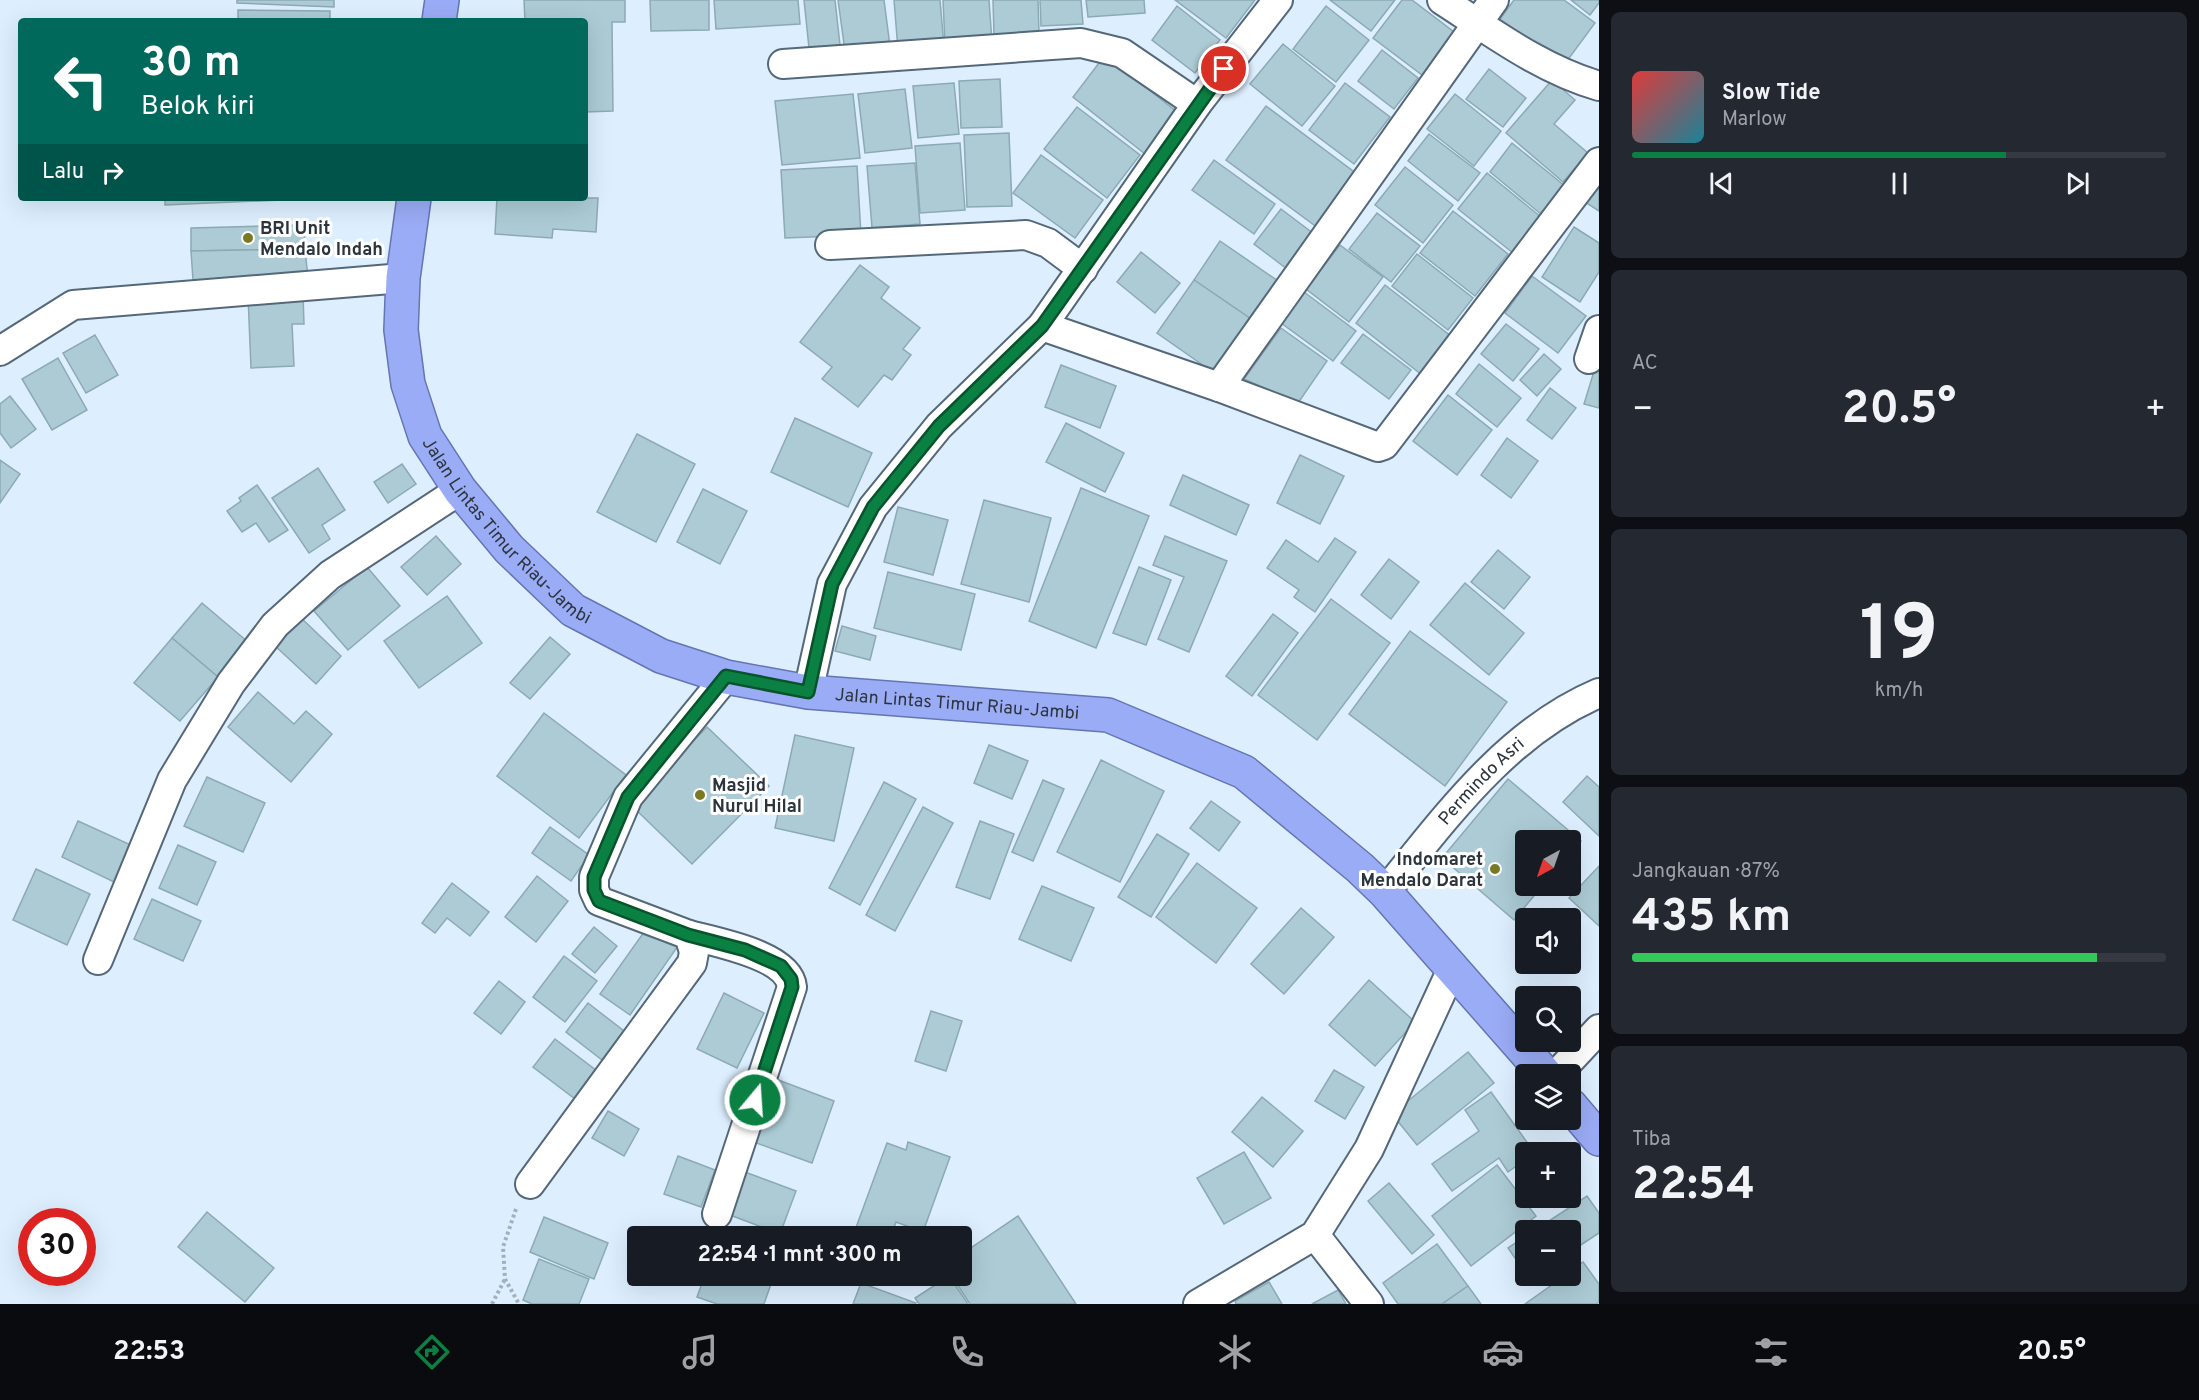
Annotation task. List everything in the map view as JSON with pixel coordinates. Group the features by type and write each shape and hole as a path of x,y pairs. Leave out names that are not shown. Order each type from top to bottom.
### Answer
{"highway":[{"path":"440,18 442,0"},
{"name":"Jalan Lintas Timur Riau-Jambi","path":"414,201 403,278 401,330 408,384 425,436 460,490 509,549 573,610 661,656 726,676 808,692 1108,715 1244,772 1360,868 1385,892 1536,1064"},
{"path":"1581,1118 1599,1139"}],"street":[{"path":"808,692 832,584 873,507 939,426 1042,326 1197,104 1278,0"},
{"path":"1442,0 1526,55 1577,80 1599,86"},
{"path":"1219,387 1494,0"},
{"path":"783,64 1081,43 1122,53 1197,104"},
{"path":"1042,326 1219,387 1378,447 1384,445 1599,162"},
{"path":"830,245 1026,235 1048,243 1083,269"},
{"path":"0,351 73,305 403,278"},
{"path":"1590,359 1599,330"},
{"path":"98,960 172,780 231,683 275,625 330,575 460,490"},
{"path":"717,1214 792,987 791,979 781,966 745,950 688,935 599,901 594,890 594,877 628,797 726,676"},
{"name":"Permindo Asri","path":"1385,892 1465,793 1527,737 1584,699 1599,693"},
{"path":"530,1184 692,963 694,952 688,935"},
{"path":"1198,1304 1315,1235 1370,1149 1453,967"},
{"path":"1566,1064 1599,1029"},
{"path":"1315,1235 1369,1304"}],"path":[{"path":"492,1304 504,1278 503,1247 511,1220 530,1184"},
{"path":"504,1278 519,1304"}],"building":[{"path":"237,0 334,0 334,7 237,3"},
{"path":"524,0 625,0 625,22 612,22 613,111 588,112 588,18 525,18"},
{"path":"650,0 709,0 709,30 651,31"},
{"path":"714,0 798,0 800,24 716,29"},
{"path":"804,0 835,0 840,45 809,48"},
{"path":"838,0 884,0 890,46 845,51"},
{"path":"894,0 940,0 944,46 898,50"},
{"path":"943,0 989,0 992,42 945,44"},
{"path":"993,0 1038,0 1039,33 994,35"},
{"path":"1040,0 1081,0 1083,24 1041,26"},
{"path":"1086,0 1144,0 1145,13 1088,17"},
{"path":"1175,0 1255,0 1226,38"},
{"path":"1330,0 1395,0 1371,31"},
{"path":"1402,0 1412,0 1454,32 1422,75 1373,38"},
{"path":"1514,0 1564,0 1595,23 1564,65 1500,19"},
{"path":"1571,0 1599,0 1599,3 1590,15"},
{"path":"1177,6 1220,40 1195,73 1152,40"},
{"path":"1326,6 1369,40 1336,82 1293,49"},
{"path":"238,10 330,11 330,18 238,18"},
{"path":"1283,44 1335,86 1302,126 1250,84"},
{"path":"1382,50 1418,78 1394,109 1358,81"},
{"path":"1105,55 1177,112 1145,154 1073,97"},
{"path":"1489,69 1526,98 1503,127 1466,99"},
{"path":"1000,79 1002,127 961,128 959,81"},
{"path":"1552,80 1575,100 1554,124 1588,153 1563,182 1506,133"},
{"path":"954,83 959,134 918,138 913,86"},
{"path":"1345,83 1390,117 1354,164 1309,130"},
{"path":"905,89 912,148 865,153 858,94"},
{"path":"853,94 860,158 782,165 775,101"},
{"path":"1455,94 1501,131 1474,166 1427,129"},
{"path":"1266,106 1357,174 1318,228 1226,160"},
{"path":"1077,107 1140,155 1107,198 1044,149"},
{"path":"1009,133 1012,206 967,207 964,135"},
{"path":"1429,134 1480,173 1458,201 1408,161"},
{"path":"960,143 965,210 920,213 915,146"},
{"path":"1512,143 1565,186 1542,215 1490,172"},
{"path":"1041,155 1103,200 1075,238 1013,193"},
{"path":"1214,160 1275,204 1254,234 1192,190"},
{"path":"915,163 920,224 872,228 867,166"},
{"path":"857,166 861,235 785,238 781,170"},
{"path":"1405,167 1453,205 1423,243 1375,205"},
{"path":"1487,173 1541,217 1513,253 1458,209"},
{"path":"1599,174 1599,211 1582,200"},
{"path":"588,198 598,198 596,232 553,229 552,238 495,234 497,201 588,201"},
{"path":"165,201 257,201 165,205"},
{"path":"1281,209 1314,234 1287,269 1254,244"},
{"path":"1453,211 1508,254 1475,296 1420,253"},
{"path":"1377,213 1420,246 1391,282 1349,249"},
{"name":"BRI Unit Mendalo Indah","path":"304,225 305,249 191,251 191,228"},
{"path":"1574,227 1599,243 1599,272 1580,302 1542,277"},
{"path":"1220,241 1281,283 1254,321 1194,280"},
{"path":"1340,245 1383,277 1349,322 1306,289"},
{"path":"305,249 308,278 193,280 191,251"},
{"path":"1141,252 1180,283 1155,313 1117,282"},
{"path":"1417,254 1473,298 1448,330 1392,286"},
{"path":"860,265 889,287 881,298 920,328 903,349 911,355 892,380 884,375 858,407 822,379 832,367 800,342"},
{"path":"1532,276 1586,316 1558,353 1505,313"},
{"path":"1194,280 1254,321 1217,375 1157,333"},
{"path":"1385,285 1452,337 1422,375 1356,323"},
{"path":"1300,289 1356,331 1333,361 1277,320"},
{"path":"303,294 304,324 292,324 294,366 251,368 248,296"},
{"path":"1506,324 1539,349 1513,381 1481,354"},
{"path":"1281,328 1327,361 1298,403 1244,379"},
{"path":"1363,334 1411,370 1389,399 1341,363"},
{"path":"95,335 118,375 86,393 63,353"},
{"path":"1544,354 1561,369 1537,396 1520,380"},
{"path":"1599,355 1599,408 1584,404"},
{"path":"58,358 87,410 52,430 22,379"},
{"path":"1479,364 1521,398 1497,427 1456,394"},
{"path":"1061,365 1116,386 1100,428 1045,407"},
{"path":"1550,388 1576,408 1552,439 1527,420"},
{"path":"1448,395 1492,430 1457,475 1413,441"},
{"path":"10,396 36,429 11,448 0,433 0,404"},
{"path":"795,418 872,453 848,507 771,472"},
{"path":"1066,423 1124,453 1105,492 1046,462"},
{"path":"637,434 695,464 656,542 597,512"},
{"path":"1507,438 1538,461 1511,498 1481,475"},
{"path":"1300,455 1344,476 1320,524 1277,503"},
{"path":"0,460 20,474 0,503"},
{"path":"402,464 416,484 388,503 374,482"},
{"path":"318,468 345,510 322,525 330,539 309,553 272,498"},
{"path":"1183,475 1249,505 1236,535 1170,505"},
{"path":"257,485 288,530 269,542 256,523 242,532 227,511 241,501 239,498"},
{"path":"1081,488 1149,516 1096,648 1029,621"},
{"path":"703,489 747,511 720,564 677,542"},
{"path":"984,500 1051,518 1029,602 961,584"},
{"path":"898,507 948,520 933,575 884,562"},
{"path":"436,536 461,564 427,595 401,567"},
{"path":"1165,536 1227,561 1189,652 1158,639 1184,577 1153,565"},
{"path":"1335,538 1356,552 1315,612 1294,597 1299,590 1267,568 1286,540 1318,562"},
{"path":"1498,550 1530,577 1504,609 1471,582"},
{"path":"1389,559 1419,582 1391,619 1361,595"},
{"path":"367,567 400,606 348,650 314,611"},
{"path":"1139,567 1171,580 1146,645 1113,633"},
{"path":"888,572 975,594 961,650 874,628"},
{"path":"1465,583 1524,633 1489,675 1430,625"},
{"path":"447,596 482,643 419,688 384,641"},
{"path":"1331,599 1390,643 1317,740 1258,695"},
{"path":"202,603 248,642 218,677 172,638"},
{"path":"1273,614 1298,633 1252,696 1226,676"},
{"path":"299,616 341,656 316,684 273,644"},
{"path":"842,626 876,636 870,660 835,651"},
{"path":"1410,631 1507,702 1445,786 1349,714"},
{"path":"550,637 570,654 530,699 510,683"},
{"path":"172,638 218,677 180,721 134,683"},
{"path":"258,692 294,724 306,711 332,734 291,782 228,727"},
{"path":"544,713 626,775 579,838 497,776"},
{"name":"Masjid Nurul Hilal","path":"707,727 769,786 692,864 631,805"},
{"path":"795,735 854,748 834,841 775,828"},
{"path":"989,745 1028,761 1012,799 974,783"},
{"path":"1101,760 1164,791 1120,882 1057,852"},
{"path":"1587,776 1599,787 1599,836 1563,802"},
{"path":"207,777 265,803 243,852 184,826"},
{"path":"1508,779 1568,830 1515,830 1515,896 1534,896 1524,908 1515,908 1514,920 1442,858"},
{"path":"1043,780 1064,789 1033,861 1012,852"},
{"path":"884,782 916,799 860,905 829,888"},
{"path":"1211,801 1240,822 1219,851 1190,828"},
{"path":"923,807 953,823 895,931 866,915"},
{"path":"78,821 131,845 114,882 62,857"},
{"path":"980,821 1014,834 990,899 956,887"},
{"path":"550,827 589,855 571,881 532,853"},
{"path":"1157,834 1189,854 1151,917 1118,897"},
{"path":"178,845 216,862 197,905 159,888"},
{"path":"1197,863 1257,908 1216,963 1156,917"},
{"path":"1599,866 1599,926 1569,898 1581,896 1581,885"},
{"path":"36,869 90,894 67,945 13,920"},
{"path":"537,876 568,901 536,942 505,917"},
{"path":"452,883 489,912 470,936 447,918 435,933 422,923"},
{"path":"1042,886 1094,908 1071,961 1019,939"},
{"path":"152,899 201,921 183,961 134,939"},
{"path":"1301,908 1334,937 1284,994 1251,964"},
{"path":"649,925 678,946 630,1015 600,994"},
{"path":"594,927 617,946 595,973 572,954"},
{"path":"564,956 597,981 565,1022 533,997"},
{"path":"1369,980 1415,1022 1375,1066 1329,1025"},
{"path":"499,981 525,1002 501,1034 474,1013"},
{"path":"724,993 764,1013 737,1068 697,1049"},
{"path":"588,1003 624,1031 602,1060 566,1032"},
{"path":"931,1011 962,1021 946,1071 915,1061"},
{"path":"555,1039 597,1071 575,1099 533,1067"},
{"path":"1468,1052 1494,1083 1417,1145 1392,1114"},
{"path":"1334,1070 1364,1087 1345,1119 1315,1101"},
{"path":"773,1078 834,1101 812,1163 751,1141"},
{"path":"1491,1092 1515,1125 1515,1130 1518,1130 1527,1142 1515,1142 1515,1167 1508,1172 1499,1158 1452,1191 1432,1164 1479,1131 1465,1110"},
{"path":"1262,1097 1303,1131 1273,1167 1232,1132"},
{"path":"608,1111 639,1129 624,1156 592,1138"},
{"path":"908,1142 950,1157 925,1226 907,1226 896,1222 895,1226 857,1226 887,1143 906,1150"},
{"path":"1244,1152 1271,1198 1224,1224 1197,1178"},
{"path":"678,1156 715,1170 701,1207 664,1194"},
{"path":"1497,1165 1515,1189 1515,1208 1530,1208 1536,1216 1531,1220 1515,1220 1515,1232 1471,1266 1432,1216"},
{"path":"745,1172 796,1191 783,1226 759,1226 730,1215"},
{"path":"1389,1183 1434,1235 1412,1254 1368,1201"},
{"path":"1587,1196 1599,1213 1599,1233 1581,1245 1581,1220 1550,1220 1569,1208 1581,1208 1581,1200"},
{"path":"207,1212 274,1268 245,1302 178,1247"},
{"path":"1018,1216 1076,1304 970,1304 958,1286 972,1286 972,1247"},
{"path":"544,1217 608,1243 594,1279 530,1252"},
{"path":"1515,1243 1515,1258 1508,1248"},
{"path":"1437,1244 1468,1286 1442,1304 1398,1304 1383,1283"},
{"path":"539,1259 589,1279 579,1304 532,1304 523,1300"},
{"path":"1583,1262 1599,1284 1599,1302 1596,1304 1525,1304 1550,1286 1581,1286 1581,1263"},
{"path":"1269,1282 1282,1304 1236,1304 1235,1301"},
{"path":"701,1286 770,1286 764,1304 717,1304 697,1297"},
{"path":"860,1286 869,1286 916,1303 915,1304 853,1304"},
{"path":"934,1286 956,1286 968,1304 919,1304 915,1298"},
{"path":"1468,1286 1481,1304 1442,1304"},
{"path":"1338,1290 1346,1304 1312,1304"}],"place":[{"name":"BRI Unit Mendalo Indah","path":"248,238"},
{"name":"Masjid Nurul Hilal","path":"700,795"},
{"name":"Indomaret Mendalo Darat","path":"1495,869"}],"route":[{"path":"755,1100 792,987 787,971 745,950 688,935 681,930 599,901 594,890 594,877 606,844 628,797 726,676 808,692 832,584 873,507 939,426 1042,326 1197,104 1224,69"}]}
